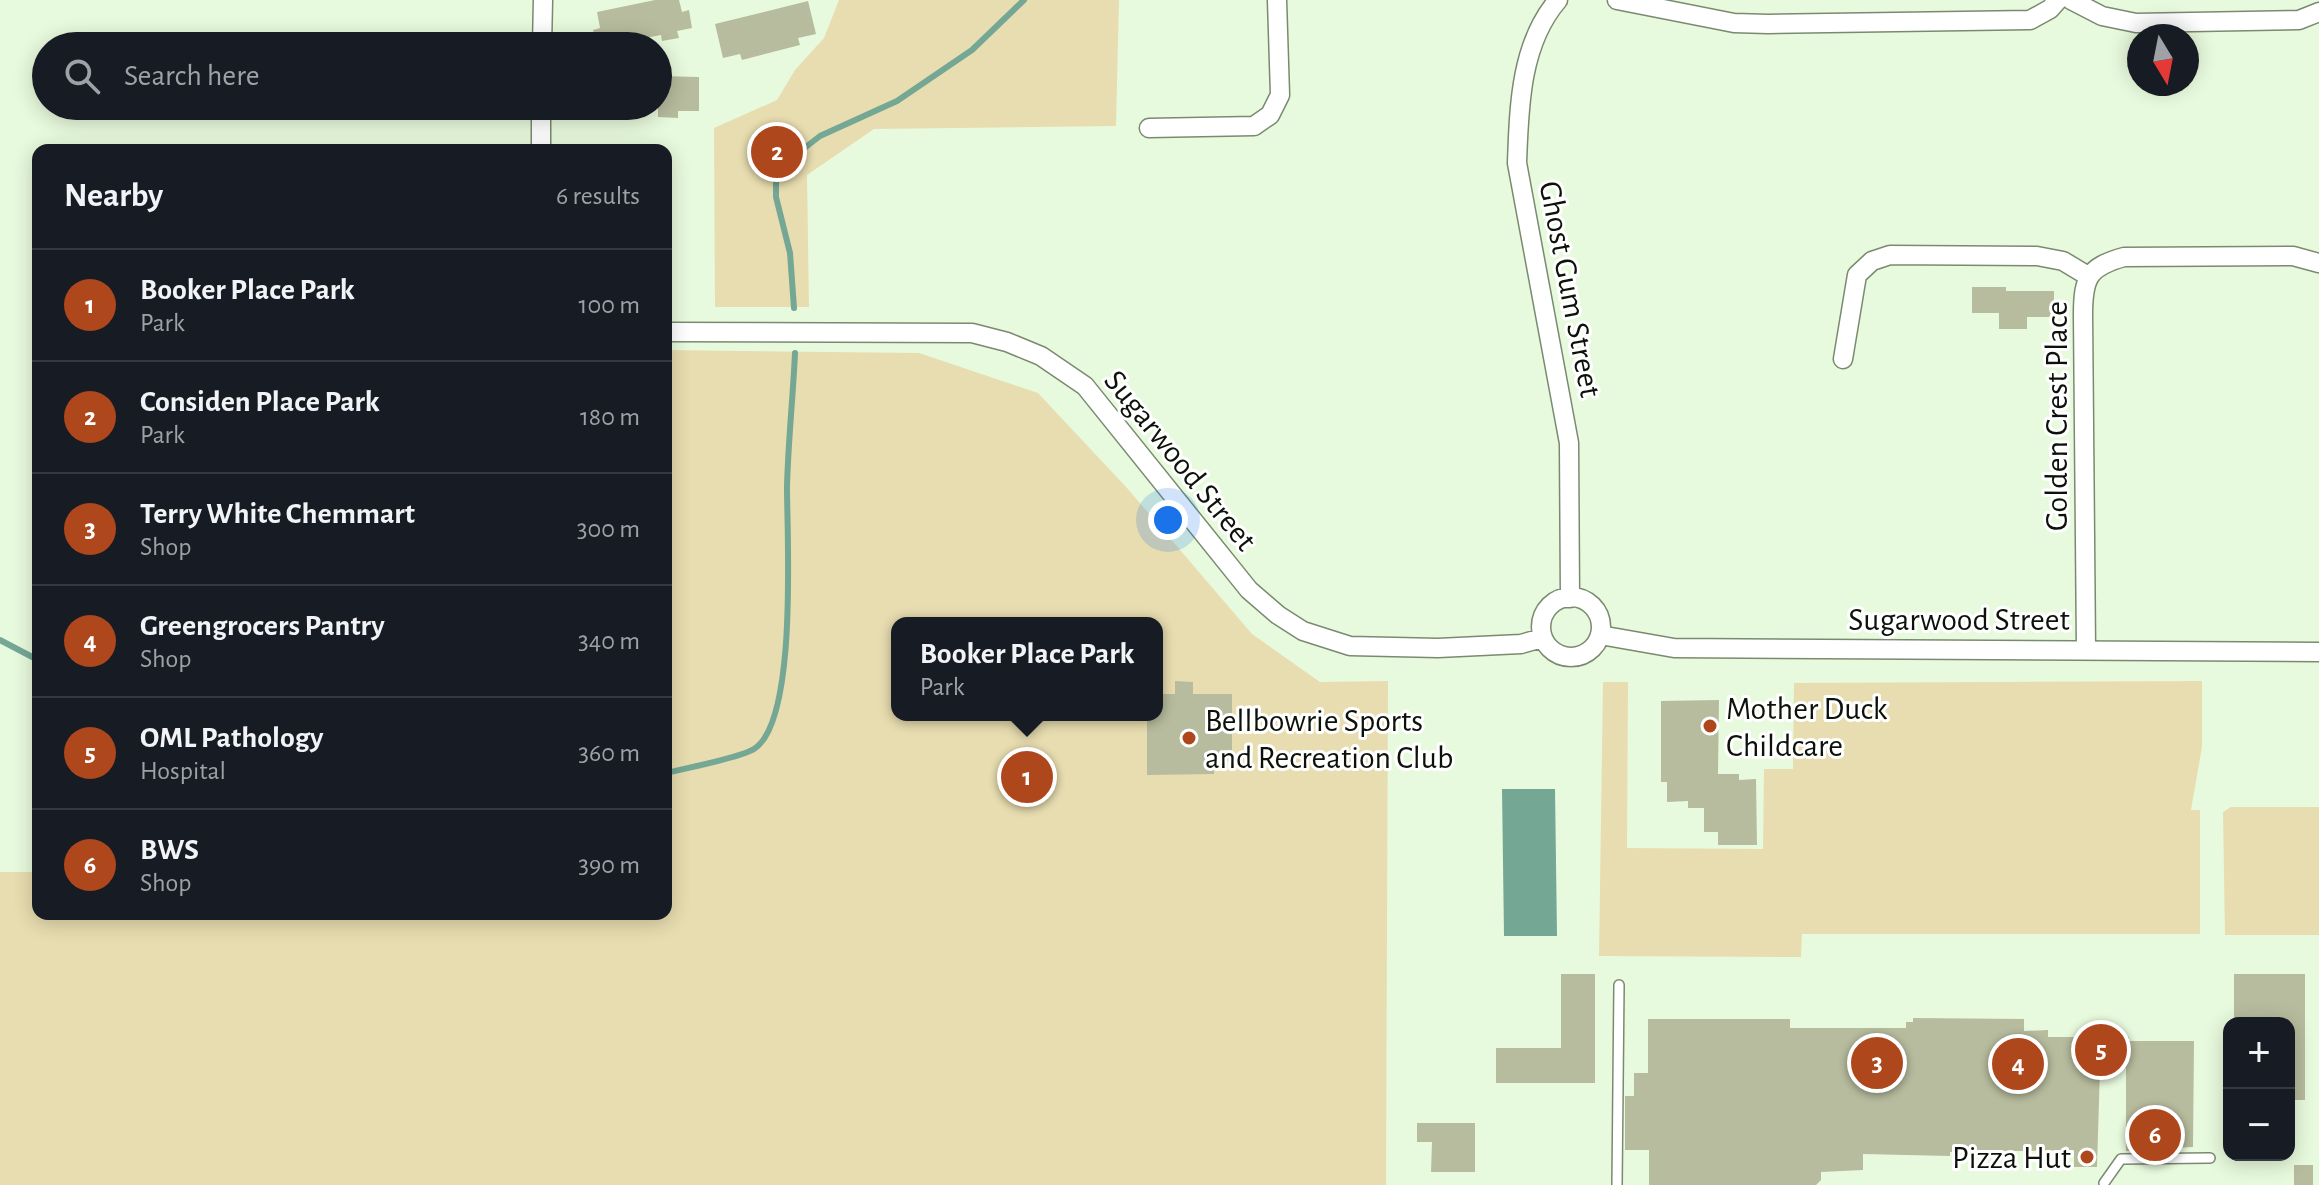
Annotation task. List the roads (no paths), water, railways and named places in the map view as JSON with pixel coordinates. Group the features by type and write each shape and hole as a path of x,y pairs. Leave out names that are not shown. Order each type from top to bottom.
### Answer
{"street":[{"path":"542,32 543,0"},
{"path":"1149,128 1254,126 1270,115 1280,95 1277,0"},
{"name":"Ghost Gum Street","path":"1558,0 1545,16 1525,67 1517,163 1569,443 1570,598"},
{"path":"1617,0 1734,23 1768,24 2030,20 2050,9 2058,0"},
{"path":"2071,0 2102,16 2154,24 2299,20 2319,12"},
{"path":"541,120 541,144"},
{"path":"1843,359 1857,275 1872,261 1890,255 2037,256 2063,261 2088,276"},
{"name":"Golden Crest Place","path":"2086,650 2083,296 2088,276 2100,264 2124,257 2293,256 2319,263"},
{"name":"Sugarwood Street","path":"672,332 972,333 1007,342 1041,356 1085,386 1249,590 1303,631 1350,646 1380,647 1497,646 1542,638"},
{"path":"1570,598 1585,601 1599,619 1600,635 1591,649 1576,657 1552,652 1542,638 1541,630 1543,614 1554,602 1570,598"},
{"name":"Sugarwood Street","path":"1600,635 1674,648 2319,652"}],"lane":[{"path":"1617,1185 1619,985"},
{"path":"2104,1183 2121,1159 2210,1158"}],"waterway":[{"path":"794,308 790,253 776,197 776,170 820,136 897,101 972,50 1024,0"},
{"path":"672,772 754,749 768,732 778,703 787,626 787,487 795,353"},
{"path":"0,640 32,657"}],"place":[{"name":"Considen Place Park","path":"777,152"},
{"name":"Mother Duck Childcare","path":"1710,726"},
{"name":"Bellbowrie Sports and Recreation Club","path":"1189,738"},
{"name":"Booker Place Park","path":"1027,777"},
{"name":"OML Pathology","path":"2101,1050"},
{"name":"Terry White Chemmart","path":"1877,1063"},
{"name":"Greengrocers Pantry","path":"2018,1064"},
{"name":"BWS","path":"2155,1135"},
{"name":"Pizza Hut","path":"2087,1157"}]}
